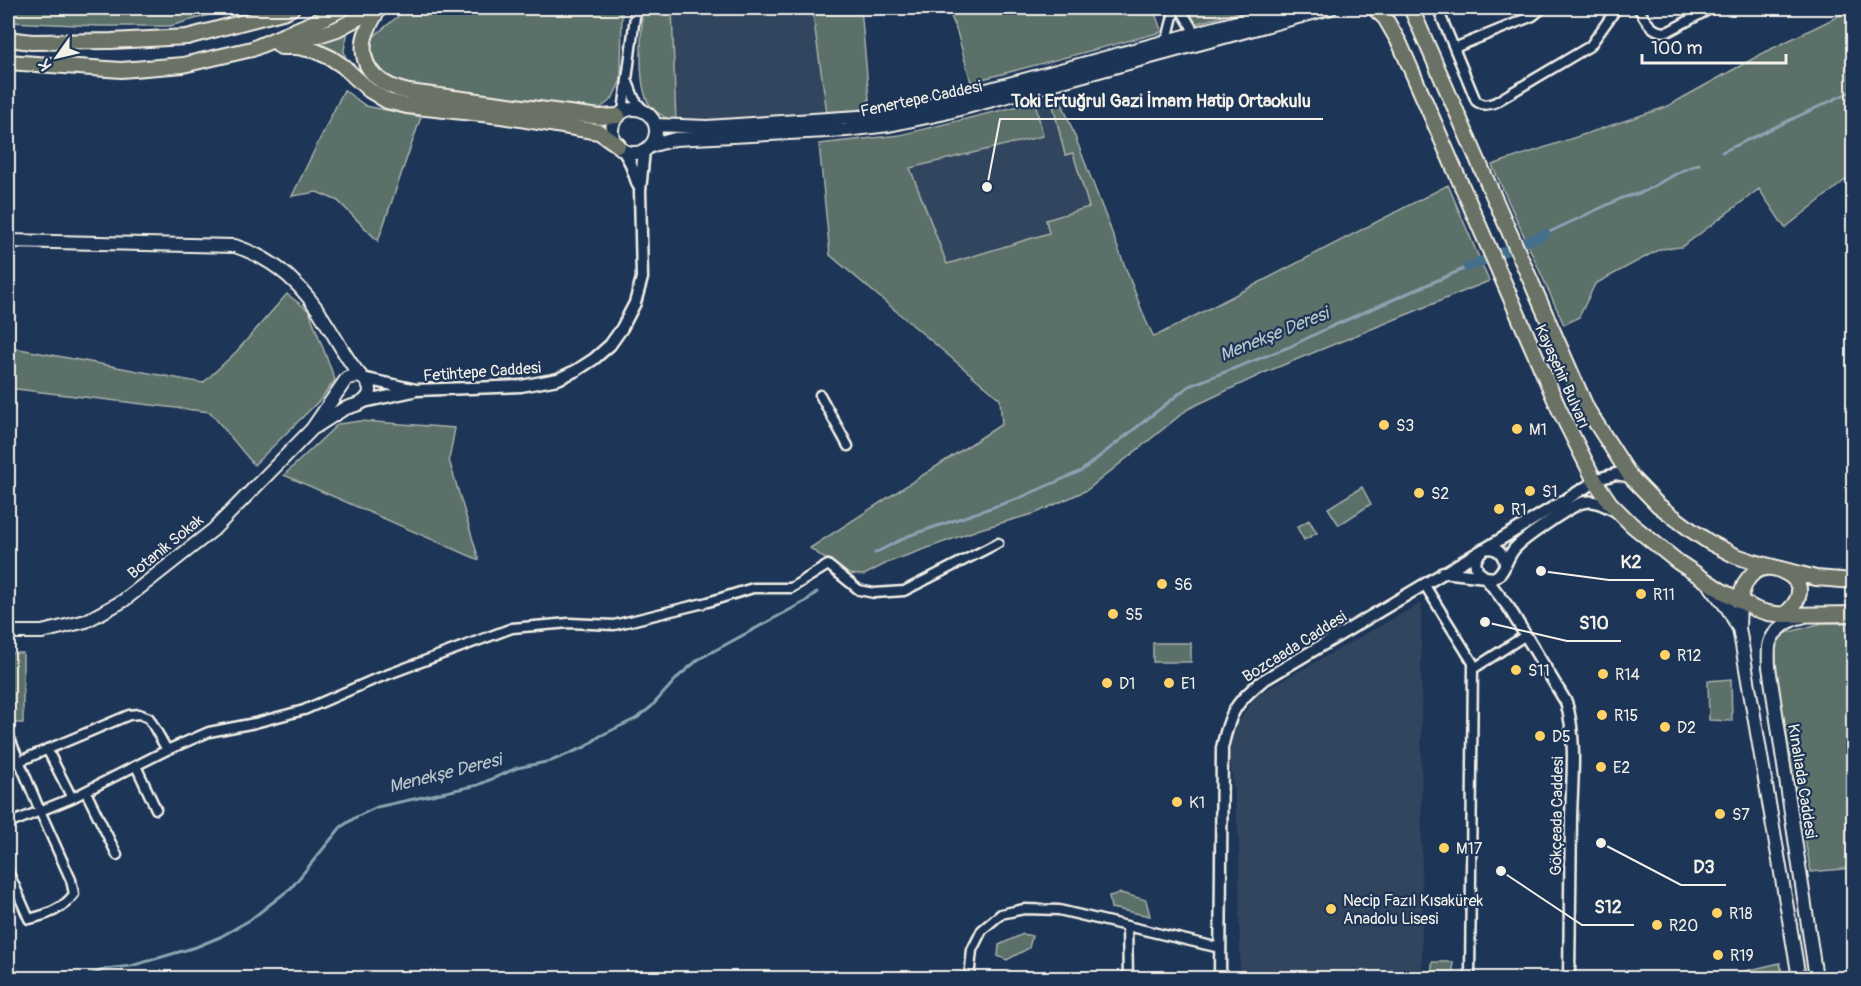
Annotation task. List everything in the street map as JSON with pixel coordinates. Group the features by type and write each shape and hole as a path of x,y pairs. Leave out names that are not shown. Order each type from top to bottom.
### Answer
{"main road":[{"path":"242,22 268,8"},
{"path":"8,39 32,42 178,38 209,32 292,8"},
{"path":"252,48 344,8"},
{"path":"252,48 297,47 316,51 343,66 369,90 387,101 407,106 502,110 600,117 635,109 646,113 655,125 654,141 647,148 630,153 599,132 502,110 396,90 378,80 366,63 364,41 378,8"},
{"path":"8,62 121,70 183,65 329,32 378,8"},
{"name":"Fenertepe Caddesi","path":"655,125 707,127 874,116 939,103 1288,8"},
{"name":"Fenertepe Caddesi","path":"647,148 675,140 834,131 889,125 941,114 1331,8"},
{"path":"1376,8 1390,8"},
{"name":"Kayaşehir Bulvarı","path":"1376,8 1391,27 1416,79 1559,409 1595,481 1620,513 1678,562 1740,601 1768,613 1784,615 1854,614"},
{"name":"Kayaşehir Bulvarı","path":"1411,8 1587,409 1632,477 1658,505 1709,542 1736,556 1816,578 1854,581"},
{"path":"8,31 32,42"},
{"path":"620,148 612,134 612,127 621,114"},
{"path":"8,241 235,246 267,259 287,274 315,307 328,324 349,364 370,387 367,399 343,409 312,429"},
{"path":"337,341 344,365 342,391 346,400 354,404 361,403"},
{"path":"312,429 343,384 352,376 363,378"},
{"name":"Botanik Sokak","path":"8,632 42,632 86,621 123,601 213,530 312,429"},
{"path":"1772,635 1784,615 1794,607 1799,596 1799,587 1795,578 1778,569 1766,568 1755,571 1742,590 1739,628 1799,978"},
{"path":"1703,578 1720,597 1739,628"},
{"path":"1772,635 1794,618 1814,615"},
{"name":"Kınalıada Caddesi","path":"1772,635 1768,649 1769,666 1816,978"}],"street":[{"path":"621,114 628,81 636,8"},
{"path":"1167,40 1175,8"},
{"path":"1180,8 1195,33"},
{"path":"1440,8 1440,14 1454,48 1476,100 1481,105 1494,103 1590,46 1617,8"},
{"path":"1454,48 1533,16 1543,8"},
{"path":"1638,8 1651,28 1663,33 1712,8"},
{"path":"628,81 635,100 646,113"},
{"name":"Fetihtepe Caddesi","path":"620,148 633,169 640,191"},
{"name":"Fetihtepe Caddesi","path":"363,378 416,390 521,386 558,379 594,359 610,345 622,328 635,303 642,278 640,191 647,148"},
{"path":"361,403 416,390"},
{"path":"820,395 848,446"},
{"path":"1579,492 1583,479 1583,458"},
{"path":"1595,481 1606,475 1632,477"},
{"name":"Bozcaada Caddesi","path":"1220,978 1222,748 1230,719 1244,695 1262,681 1595,481"},
{"path":"1443,572 1494,578 1502,572 1514,549 1524,539 1581,502 1593,501 1620,513"},
{"path":"8,824 86,792 167,750 209,732 304,710 373,680 512,628 569,622 614,625 708,602 753,588 791,588 828,565 859,590 874,593 904,591 998,543"},
{"path":"1485,577 1477,571 1475,561 1484,549 1498,550 1505,563"},
{"name":"Gökçeada Caddesi","path":"1485,577 1509,608 1566,702 1571,724 1569,978"},
{"path":"1424,584 1473,663 1470,978"},
{"path":"1473,669 1526,635"},
{"path":"8,766 129,715 139,714 148,718 167,750"},
{"path":"9,877 29,919 46,915 67,903 74,894 71,880 39,812 10,739"},
{"path":"47,749 72,798"},
{"path":"136,766 156,809"},
{"path":"86,792 117,855"},
{"path":"969,978 972,950 982,930 1002,914 1024,909 1059,910 1220,948"},
{"path":"1127,926 1128,978"}],"shaded area":[{"path":"672,8 812,8 827,113 676,123"},
{"path":"1059,95 1146,321 1072,359 884,236 876,139"},
{"path":"1421,603 1422,978 1240,978 1239,840 1230,757 1233,733 1238,722 1258,694"}],"green space":[{"path":"8,8 234,8 170,26 99,26 8,22"},
{"path":"408,8 622,8 621,80 612,99 599,109 396,83 382,78 368,53 373,37"},
{"path":"644,8 672,8 676,123 652,108 647,100 642,77 641,50"},
{"path":"812,8 861,8 870,110 827,113"},
{"path":"948,8 1153,8 1162,32 971,82"},
{"path":"1186,8 1255,8 1193,24"},
{"path":"1853,9 1853,174 1785,228 1759,189 1682,247 1660,249 1595,284 1579,317 1564,325 1492,165 1666,107 1767,51"},
{"path":"348,31 344,50 347,65 313,43"},
{"path":"344,90 366,106 421,117 378,241 338,201 317,192 292,196"},
{"path":"1059,95 1154,337 1448,185 1489,281 1266,372 1188,409 1087,490 1036,513 980,529 889,562 864,575 846,574 810,548 1002,424 1000,399 830,255 819,144 900,135 1035,102 1043,136 910,168 947,264 1049,233 1046,220 1089,207 1073,153 1065,155 1051,97"},
{"path":"287,294 309,311 335,380 321,399 254,465 210,412 8,388 8,347 203,383 236,352"},
{"path":"361,421 455,428 449,460 479,560 284,475 338,424"},
{"path":"1849,452 1854,452 1853,567 1851,567"},
{"path":"1362,487 1371,504 1339,525 1328,508"},
{"path":"1309,520 1317,533 1304,540 1297,527"},
{"path":"1822,623 1853,623 1853,868 1811,872 1779,701 1775,647 1783,634"},
{"path":"1153,643 1191,643 1191,662 1153,662"},
{"path":"8,653 23,653 23,723 8,723"},
{"path":"1731,679 1732,721 1709,720 1708,681"},
{"path":"1121,893 1146,900 1150,916 1111,908 1109,896"},
{"path":"1023,934 1032,936 1029,948 1007,960 998,956 999,945"},
{"path":"1432,962 1453,962 1453,978 1432,978"},
{"path":"1780,963 1783,978 1715,978"}],"waterway":[{"name":"Menekşe Deresi","path":"1722,152 1854,90"},
{"name":"Menekşe Deresi","path":"1545,234 1622,198 1642,192 1699,164"},
{"name":"Menekşe Deresi","path":"1468,267 1545,234"},
{"name":"Menekşe Deresi","path":"875,553 908,536 1017,499 1081,471 1189,386 1289,347 1468,267"},
{"name":"Menekşe Deresi","path":"84,978 105,969 131,966 196,947 250,920 291,888 341,827 377,807 478,785 517,768 551,761 585,747 600,736 637,718 699,659 806,601 817,592"}],"place":[{"name":"Toki Ertuğrul Gazi İmam Hatip Ortaokulu","path":"987,187"},
{"name":"S3","path":"1384,425"},
{"name":"M1","path":"1517,429"},
{"name":"S1","path":"1530,491"},
{"name":"S2","path":"1419,493"},
{"name":"R1","path":"1499,509"},
{"name":"K2","path":"1541,571"},
{"name":"S6","path":"1162,584"},
{"name":"R11","path":"1641,594"},
{"name":"S5","path":"1113,614"},
{"name":"S10","path":"1485,622"},
{"name":"R12","path":"1665,655"},
{"name":"S11","path":"1516,670"},
{"name":"R14","path":"1603,674"},
{"name":"D1","path":"1107,683"},
{"name":"E1","path":"1169,683"},
{"name":"R15","path":"1602,715"},
{"name":"D2","path":"1665,727"},
{"name":"D5","path":"1540,736"},
{"name":"E2","path":"1601,767"},
{"name":"K1","path":"1177,802"},
{"name":"S7","path":"1720,814"},
{"name":"D3","path":"1601,843"},
{"name":"M17","path":"1444,848"},
{"name":"S12","path":"1501,871"},
{"name":"Necip Fazıl Kısakürek Anadolu Lisesi","path":"1331,909"},
{"name":"R18","path":"1717,913"},
{"name":"R20","path":"1657,925"},
{"name":"R19","path":"1718,955"}]}
